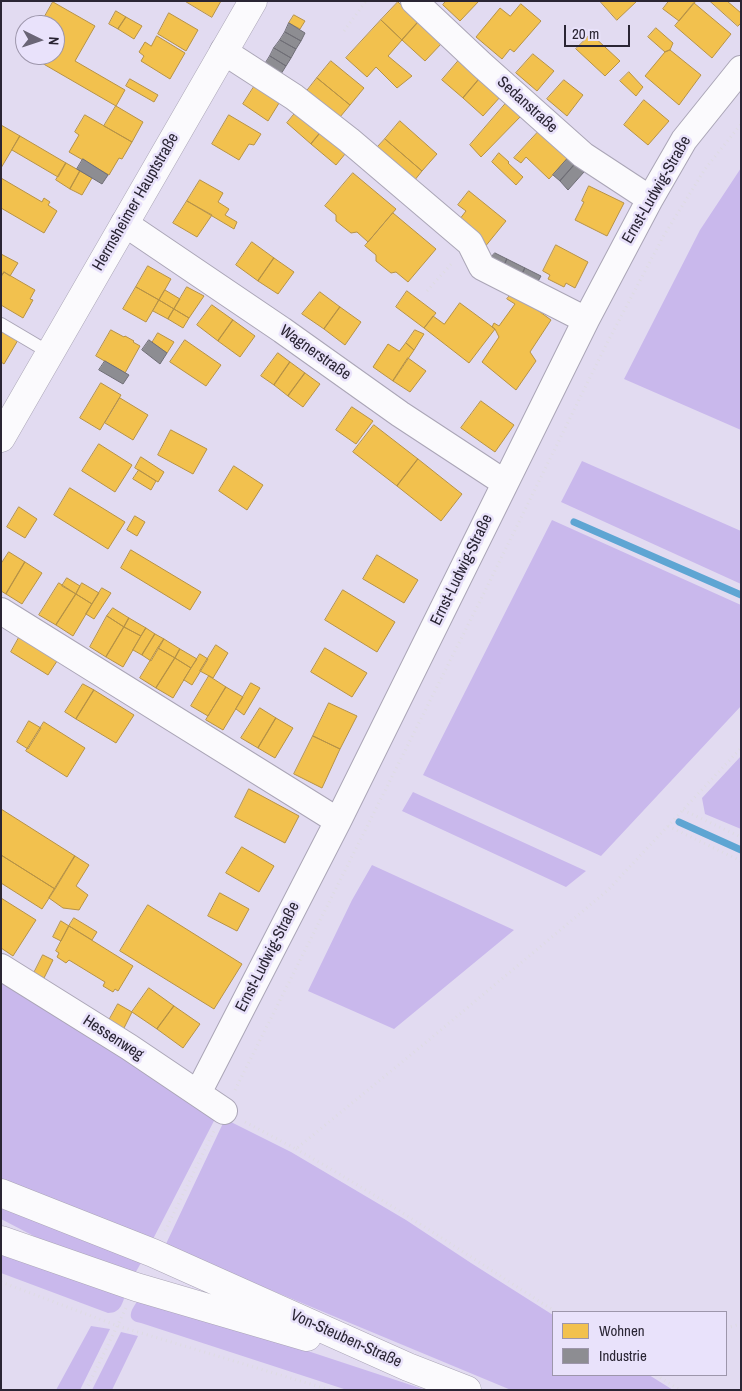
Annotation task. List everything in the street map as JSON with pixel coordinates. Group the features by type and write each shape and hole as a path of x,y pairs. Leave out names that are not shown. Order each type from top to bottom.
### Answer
{"street":[{"name":"Herrnsheimer Hauptstraße","path":"1,438 252,1"},
{"name":"Sedanstraße","path":"414,1 482,65 583,155 650,199"},
{"path":"223,51 302,103 349,140 470,243 482,267 586,320"},
{"name":"Ernst-Ludwig-Straße","path":"198,1093 338,820 586,320 650,199 684,140 741,69"},
{"name":"Wagnerstraße","path":"124,223 282,330 400,414 505,483"},
{"path":"1,611 338,820"},
{"name":"Hessenweg","path":"1,967 129,1047 224,1111"},
{"name":"Von-Steuben-Straße","path":"1,1193 153,1253 408,1367"},
{"name":"Von-Steuben-Straße","path":"1,1240 136,1288 408,1367"},
{"path":"408,1367 467,1390"}],"lane":[{"path":"1,324 50,353"}],"path":[{"path":"344,31 366,1"},
{"path":"153,1253 479,604 609,339 672,222 705,169 741,124"},
{"path":"427,291 470,243"},
{"path":"296,1149 608,890 741,748"},
{"path":"683,810 741,836"},
{"path":"668,826 741,861"},
{"path":"224,1111 340,1174 554,1311"},
{"path":"1,1282 118,1326 330,1390"},
{"path":"86,1390 136,1288"},
{"path":"727,1328 741,1324"},
{"path":"658,1376 680,1390"}],"shaded area":[{"path":"741,168 741,430 624,379 700,230"},
{"path":"582,461 741,531 741,584 561,502"},
{"path":"552,520 741,605 741,706 601,856 423,775"},
{"path":"741,756 741,829 705,814 702,798"},
{"path":"413,792 586,871 566,887 402,811"},
{"path":"372,865 514,930 394,1029 308,991 352,900"},
{"path":"1,975 217,1115 152,1241 1,1179"},
{"path":"225,1119 291,1152 406,1220 552,1314 552,1376 651,1376 673,1390 511,1390 165,1246"},
{"path":"1,1206 142,1261 133,1277 51,1245 1,1219"},
{"path":"1,1245 127,1291 121,1306 113,1313 108,1313 1,1273"},
{"path":"141,1296 426,1390 347,1390 136,1322 131,1317 131,1314"},
{"path":"91,1326 110,1329 80,1390 56,1390"},
{"path":"121,1332 138,1336 112,1390 92,1390"}],"building: Wohnen":[{"path":"185,1 221,1 212,17"},
{"path":"446,1 479,1 460,21 443,5"},
{"path":"600,1 637,1 617,20"},
{"path":"669,1 696,1 679,21 663,9"},
{"path":"710,1 727,1 741,13 741,23 738,26"},
{"path":"53,2 95,26 75,61 125,90 116,106 45,65 65,65 65,15 46,15"},
{"path":"398,2 419,21 402,40 381,20"},
{"path":"694,3 731,34 712,58 675,26"},
{"path":"521,4 541,21 514,52 510,49 502,59 476,37 500,8 510,16"},
{"path":"116,11 126,17 118,29 109,24"},
{"path":"169,13 198,30 186,51 158,34"},
{"path":"294,15 305,21 300,29 289,23"},
{"path":"126,17 142,26 134,39 118,29"},
{"path":"381,20 402,40 388,56 412,76 397,88 376,67 367,77 346,58"},
{"path":"419,21 442,43 425,61 402,40"},
{"path":"656,28 673,43 670,50 665,52 648,37"},
{"path":"591,34 620,61 605,76 576,49"},
{"path":"157,36 185,53 170,79 141,61 144,56 139,52 145,42 151,46"},
{"path":"670,50 701,75 679,105 645,76 665,52"},
{"path":"533,54 554,71 537,91 516,73"},
{"path":"460,59 480,78 463,98 442,80"},
{"path":"331,61 364,88 350,105 317,78"},
{"path":"629,72 643,87 636,96 620,81"},
{"path":"317,78 350,105 335,123 303,96"},
{"path":"480,78 501,96 483,116 463,98"},
{"path":"130,79 158,95 154,102 126,86"},
{"path":"259,79 284,95 268,121 243,104"},
{"path":"564,80 583,95 567,116 547,99"},
{"path":"644,100 669,121 648,145 624,125"},
{"path":"507,102 521,116 481,157 470,145"},
{"path":"116,106 143,122 132,142 104,126"},
{"path":"301,106 325,127 311,144 287,123"},
{"path":"85,115 132,142 122,159 119,158 109,175 69,152 79,135 75,132"},
{"path":"229,115 261,134 254,145 249,144 239,160 212,144"},
{"path":"400,121 437,154 422,171 385,139"},
{"path":"1,125 20,136 1,168"},
{"path":"325,127 350,148 336,165 311,144"},
{"path":"539,131 568,158 549,179 526,157 521,163 514,158"},
{"path":"20,136 66,163 58,177 12,150"},
{"path":"385,139 422,171 410,186 372,153"},
{"path":"499,153 523,177 516,185 492,162"},
{"path":"66,163 80,171 70,189 56,180"},
{"path":"80,171 92,178 82,195 70,189"},
{"path":"353,173 396,209 368,242 357,232 351,233 336,221 336,215 325,206"},
{"path":"1,178 42,202 44,198 50,202 48,205 57,211 44,233 1,208"},
{"path":"200,180 223,193 218,202 229,209 225,215 237,222 234,229 187,201"},
{"path":"589,186 624,203 607,236 575,220"},
{"path":"469,191 506,221 484,248 456,224 466,211 458,205"},
{"path":"187,201 212,215 197,237 173,223"},
{"path":"393,213 436,249 408,282 396,272 391,273 376,261 376,255 365,246"},
{"path":"252,242 274,258 258,281 236,265"},
{"path":"556,245 588,262 575,288 566,283 564,287 548,279 550,275 543,271"},
{"path":"1,254 18,263 10,276 4,272 3,274 1,273"},
{"path":"274,258 294,272 278,294 258,281"},
{"path":"148,266 171,279 159,300 136,287"},
{"path":"4,272 35,290 30,299 33,300 23,318 1,305 1,278"},
{"path":"136,287 159,300 146,322 123,309"},
{"path":"187,287 204,296 189,318 174,309"},
{"path":"165,290 180,299 174,309 159,300"},
{"path":"407,291 436,313 424,328 396,307"},
{"path":"320,292 340,307 324,329 302,314"},
{"path":"513,292 551,320 530,352 536,361 516,390 482,362 499,337 492,327 494,323 499,326 515,304 507,299"},
{"path":"159,300 174,309 168,319 153,311"},
{"path":"460,303 495,329 469,363 424,328 433,316 444,324"},
{"path":"212,305 233,320 218,341 197,325"},
{"path":"340,307 361,322 345,345 324,329"},
{"path":"174,309 189,318 183,328 168,319"},
{"path":"233,320 255,336 240,357 218,341"},
{"path":"1,330 18,340 4,364 1,362"},
{"path":"111,330 125,336 140,346 125,373 96,356"},
{"path":"415,330 424,334 414,350 406,343"},
{"path":"158,333 174,342 167,353 152,343"},
{"path":"185,340 221,365 206,386 170,362"},
{"path":"406,343 414,350 393,381 373,367 388,344 399,351"},
{"path":"278,353 290,362 274,385 261,376"},
{"path":"408,358 426,371 410,392 393,381"},
{"path":"290,362 305,373 288,396 274,385"},
{"path":"305,373 320,384 303,407 288,396"},
{"path":"101,383 121,395 100,430 80,418"},
{"path":"120,398 148,415 133,440 105,423"},
{"path":"481,401 514,425 495,452 461,428"},
{"path":"352,407 373,421 356,444 336,430"},
{"path":"374,425 418,459 397,486 353,452"},
{"path":"171,430 207,449 193,474 158,455"},
{"path":"99,444 132,465 115,492 82,471"},
{"path":"141,457 164,472 158,482 135,468"},
{"path":"418,459 462,494 441,521 397,486"},
{"path":"234,466 263,485 247,510 219,491"},
{"path":"139,470 156,481 151,490 133,479"},
{"path":"70,488 125,522 108,549 54,515"},
{"path":"19,507 37,519 25,538 7,527"},
{"path":"135,516 145,522 137,536 127,530"},
{"path":"131,550 201,592 190,610 121,568"},
{"path":"9,552 25,562 6,594 1,591 1,564"},
{"path":"377,555 418,580 404,603 363,579"},
{"path":"25,562 42,573 22,604 6,594"},
{"path":"67,578 80,586 76,594 62,586"},
{"path":"59,583 76,594 56,625 39,615"},
{"path":"82,583 99,593 92,604 76,594"},
{"path":"102,588 111,593 94,619 86,614"},
{"path":"343,590 395,622 377,652 325,620"},
{"path":"76,594 92,604 73,636 56,625"},
{"path":"113,608 129,618 124,627 107,616"},
{"path":"107,616 124,627 106,657 90,647"},
{"path":"129,618 146,628 141,636 124,627"},
{"path":"124,627 141,636 123,667 106,657"},
{"path":"146,628 155,634 142,655 133,650"},
{"path":"21,634 59,658 48,675 11,652"},
{"path":"155,634 164,639 151,661 142,655"},
{"path":"164,639 180,649 175,658 158,648"},
{"path":"216,645 228,653 213,678 200,671"},
{"path":"158,648 175,658 156,688 140,678"},
{"path":"325,648 367,673 352,697 311,672"},
{"path":"180,649 197,659 191,668 175,658"},
{"path":"200,654 208,659 192,685 184,680"},
{"path":"175,658 191,668 173,698 156,688"},
{"path":"209,676 226,687 208,716 191,706"},
{"path":"251,683 260,688 244,715 236,709"},
{"path":"83,684 94,690 76,719 65,712"},
{"path":"226,687 243,697 223,730 206,720"},
{"path":"94,690 134,715 116,743 76,719"},
{"path":"329,703 357,716 340,749 313,736"},
{"path":"260,708 276,718 258,748 241,738"},
{"path":"276,718 293,728 275,758 258,748"},
{"path":"29,721 41,728 28,749 17,742"},
{"path":"44,722 85,748 67,777 26,751"},
{"path":"313,736 340,749 322,788 294,774"},
{"path":"249,789 299,816 285,843 235,817"},
{"path":"1,809 75,856 55,889 1,855"},
{"path":"242,847 274,866 259,892 226,873"},
{"path":"1,855 55,889 42,909 1,883"},
{"path":"75,856 89,865 76,886 88,895 79,910 63,908 49,898"},
{"path":"220,893 249,909 237,931 208,916"},
{"path":"1,898 36,920 13,956 1,948"},
{"path":"148,905 242,964 214,1009 120,951"},
{"path":"74,918 97,932 92,940 69,926"},
{"path":"61,921 69,926 61,941 53,937"},
{"path":"69,926 133,966 118,991 115,989 113,992 103,986 105,982 69,960 66,963 57,957 59,953 56,951"},
{"path":"43,955 53,960 44,978 34,973"},
{"path":"149,988 174,1006 157,1029 132,1012"},
{"path":"118,1004 132,1012 122,1032 107,1024"},
{"path":"174,1006 200,1024 183,1048 157,1029"}],"building: Industrie":[{"path":"289,23 305,33 301,41 285,32"},
{"path":"285,32 301,41 296,49 280,40"},
{"path":"280,40 296,49 291,58 274,48"},
{"path":"274,48 291,58 286,66 270,56"},
{"path":"270,56 286,66 281,74 265,64"},
{"path":"568,158 575,164 560,181 553,175"},
{"path":"83,159 108,175 102,184 77,169"},
{"path":"575,164 584,172 568,190 560,181"},
{"path":"495,253 507,259 502,270 486,263"},
{"path":"507,259 525,268 520,279 502,270"},
{"path":"525,268 541,276 535,287 520,279"},
{"path":"149,340 167,353 160,364 142,350"},
{"path":"105,361 129,375 123,384 99,370"}],"waterway":[{"path":"574,522 741,595"},
{"path":"679,822 741,850"}]}
